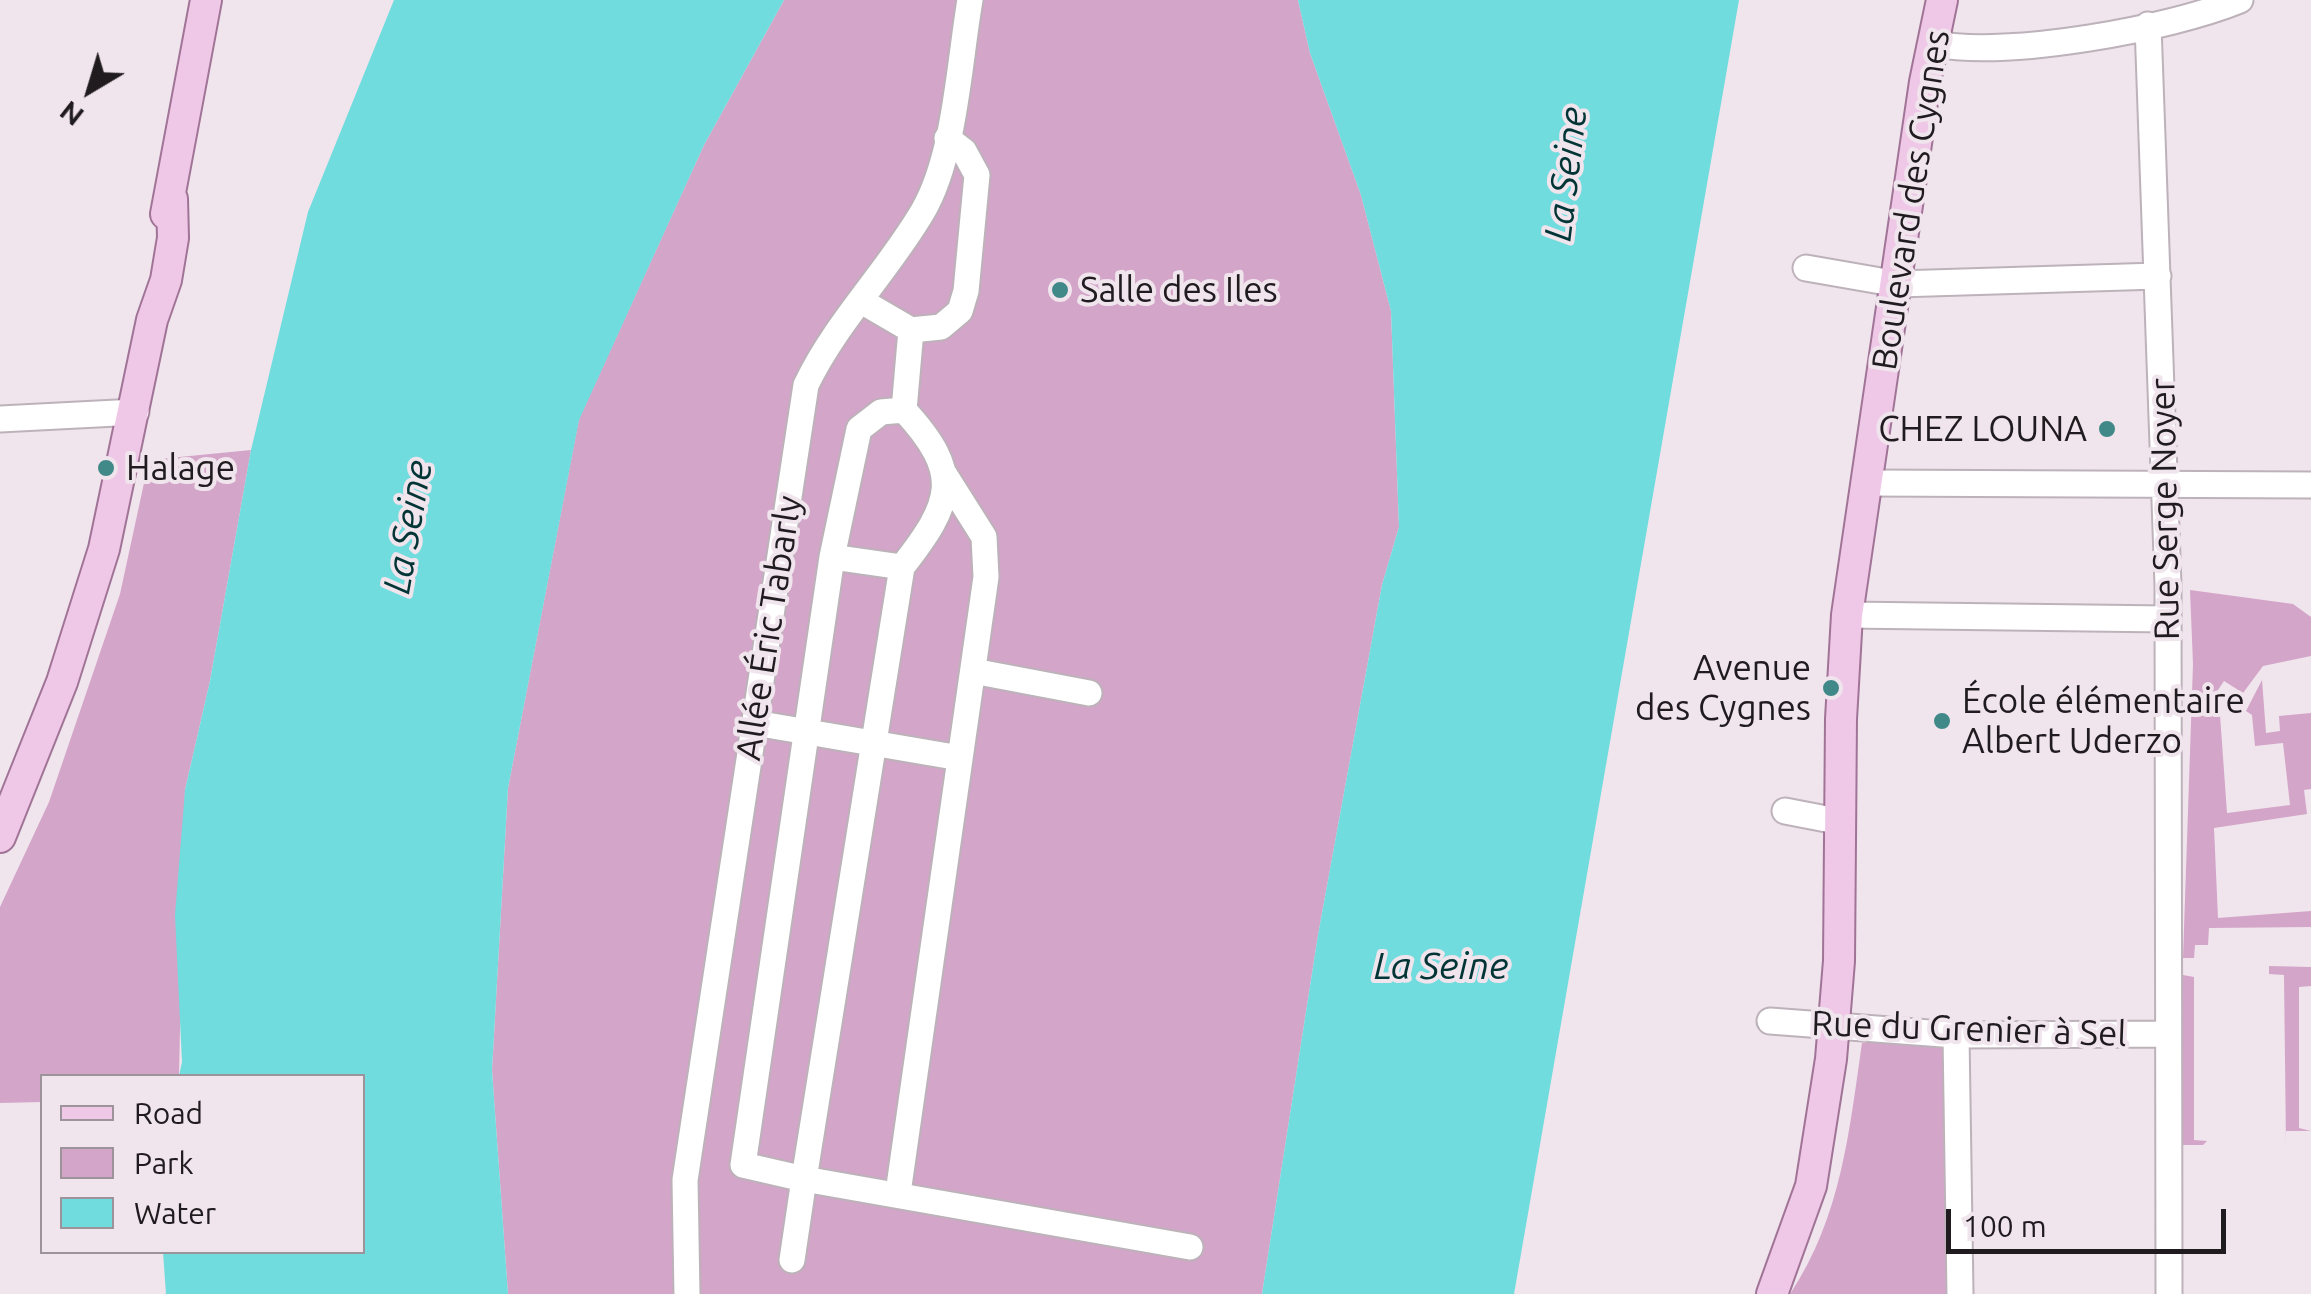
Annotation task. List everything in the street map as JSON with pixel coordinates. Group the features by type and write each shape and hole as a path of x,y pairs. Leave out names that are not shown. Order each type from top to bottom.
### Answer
{"main road":[{"path":"0,837 77,638 136,412 152,320 152,274 172,198 206,0"},
{"name":"Boulevard des Cygnes","path":"1772,1294 1816,1166 1834,1028 1847,615 1925,82 1942,0"},
{"name":"Boulevard des Cygnes","path":"1751,1294 1794,1232"}],"street":[{"name":"Allée Éric Tabarly","path":"686,1294 685,1180 806,385 826,348 863,302 925,208 946,138 970,0"},
{"path":"1935,44 2038,42 2148,25 2240,0"},
{"name":"Rue Serge Noyer","path":"2148,25 2168,619 2169,1294"},
{"path":"863,302 911,330 925,331 952,320 966,291 977,175 964,151 946,138"},
{"path":"1806,268 1898,284 2158,276"},
{"path":"792,1260 902,567 931,529 945,495 943,461 927,434 904,410 911,330"},
{"path":"904,410 880,412 859,429 832,557 743,1165 1190,1247"},
{"path":"0,419 136,412"},
{"path":"898,1193 986,577 984,537 943,472"},
{"path":"1866,483 2311,485"},
{"path":"832,557 902,567"},
{"path":"1847,615 2168,619"},
{"path":"973,672 1089,694"},
{"path":"754,722 960,758"},
{"path":"1785,811 1842,822"},
{"name":"Rue du Grenier à Sel","path":"1770,1021 1956,1035 2168,1034"},
{"path":"1956,1035 1960,1294"}],"green space":[{"path":"784,0 1298,0 1310,53 1361,195 1391,311 1399,527 1382,585 1318,935 1262,1294 508,1294 492,1070 508,788 579,419 704,145"},
{"path":"251,450 210,681 185,790 179,1074 40,1074 40,1102 0,1103 0,907 49,802 120,594 149,460"},
{"path":"2190,590 2293,604 2311,617 2311,656 2263,666 2243,693 2224,681 2208,705 2220,715 2227,813 2290,805 2283,743 2255,746 2252,715 2246,711 2262,680 2266,733 2280,731 2279,716 2311,713 2311,789 2304,790 2307,814 2214,828 2218,918 2311,911 2311,927 2209,928 2208,945 2195,945 2194,958 2183,958 2193,664"},
{"path":"2269,966 2311,967 2311,986 2299,987 2299,1128 2311,1131 2286,1131 2286,1145 2284,975 2269,974"},
{"path":"2183,975 2194,977 2194,1140 2207,1141 2203,1145 2183,1145"},
{"path":"1954,1042 1952,1294 1790,1294 1821,1235 1832,1204 1847,1142 1862,1043"}],"water":[{"name":"La Seine","path":"394,0 784,0 704,145 579,420 508,788 492,1070 508,1294 166,1294 163,1254 365,1254 365,1074 179,1074 175,915 185,790 210,681 251,450 308,212"},
{"name":"La Seine","path":"1298,0 1739,0 1514,1294 1262,1294 1318,935 1382,585 1399,527 1391,311 1361,195 1310,53"}],"place":[{"name":"Salle des Iles","path":"1060,290"},
{"name":"CHEZ LOUNA","path":"2107,429"},
{"name":"Halage","path":"106,468"},
{"name":"Avenue des Cygnes","path":"1831,688"},
{"name":"École élémentaire Albert Uderzo","path":"1942,721"}]}
